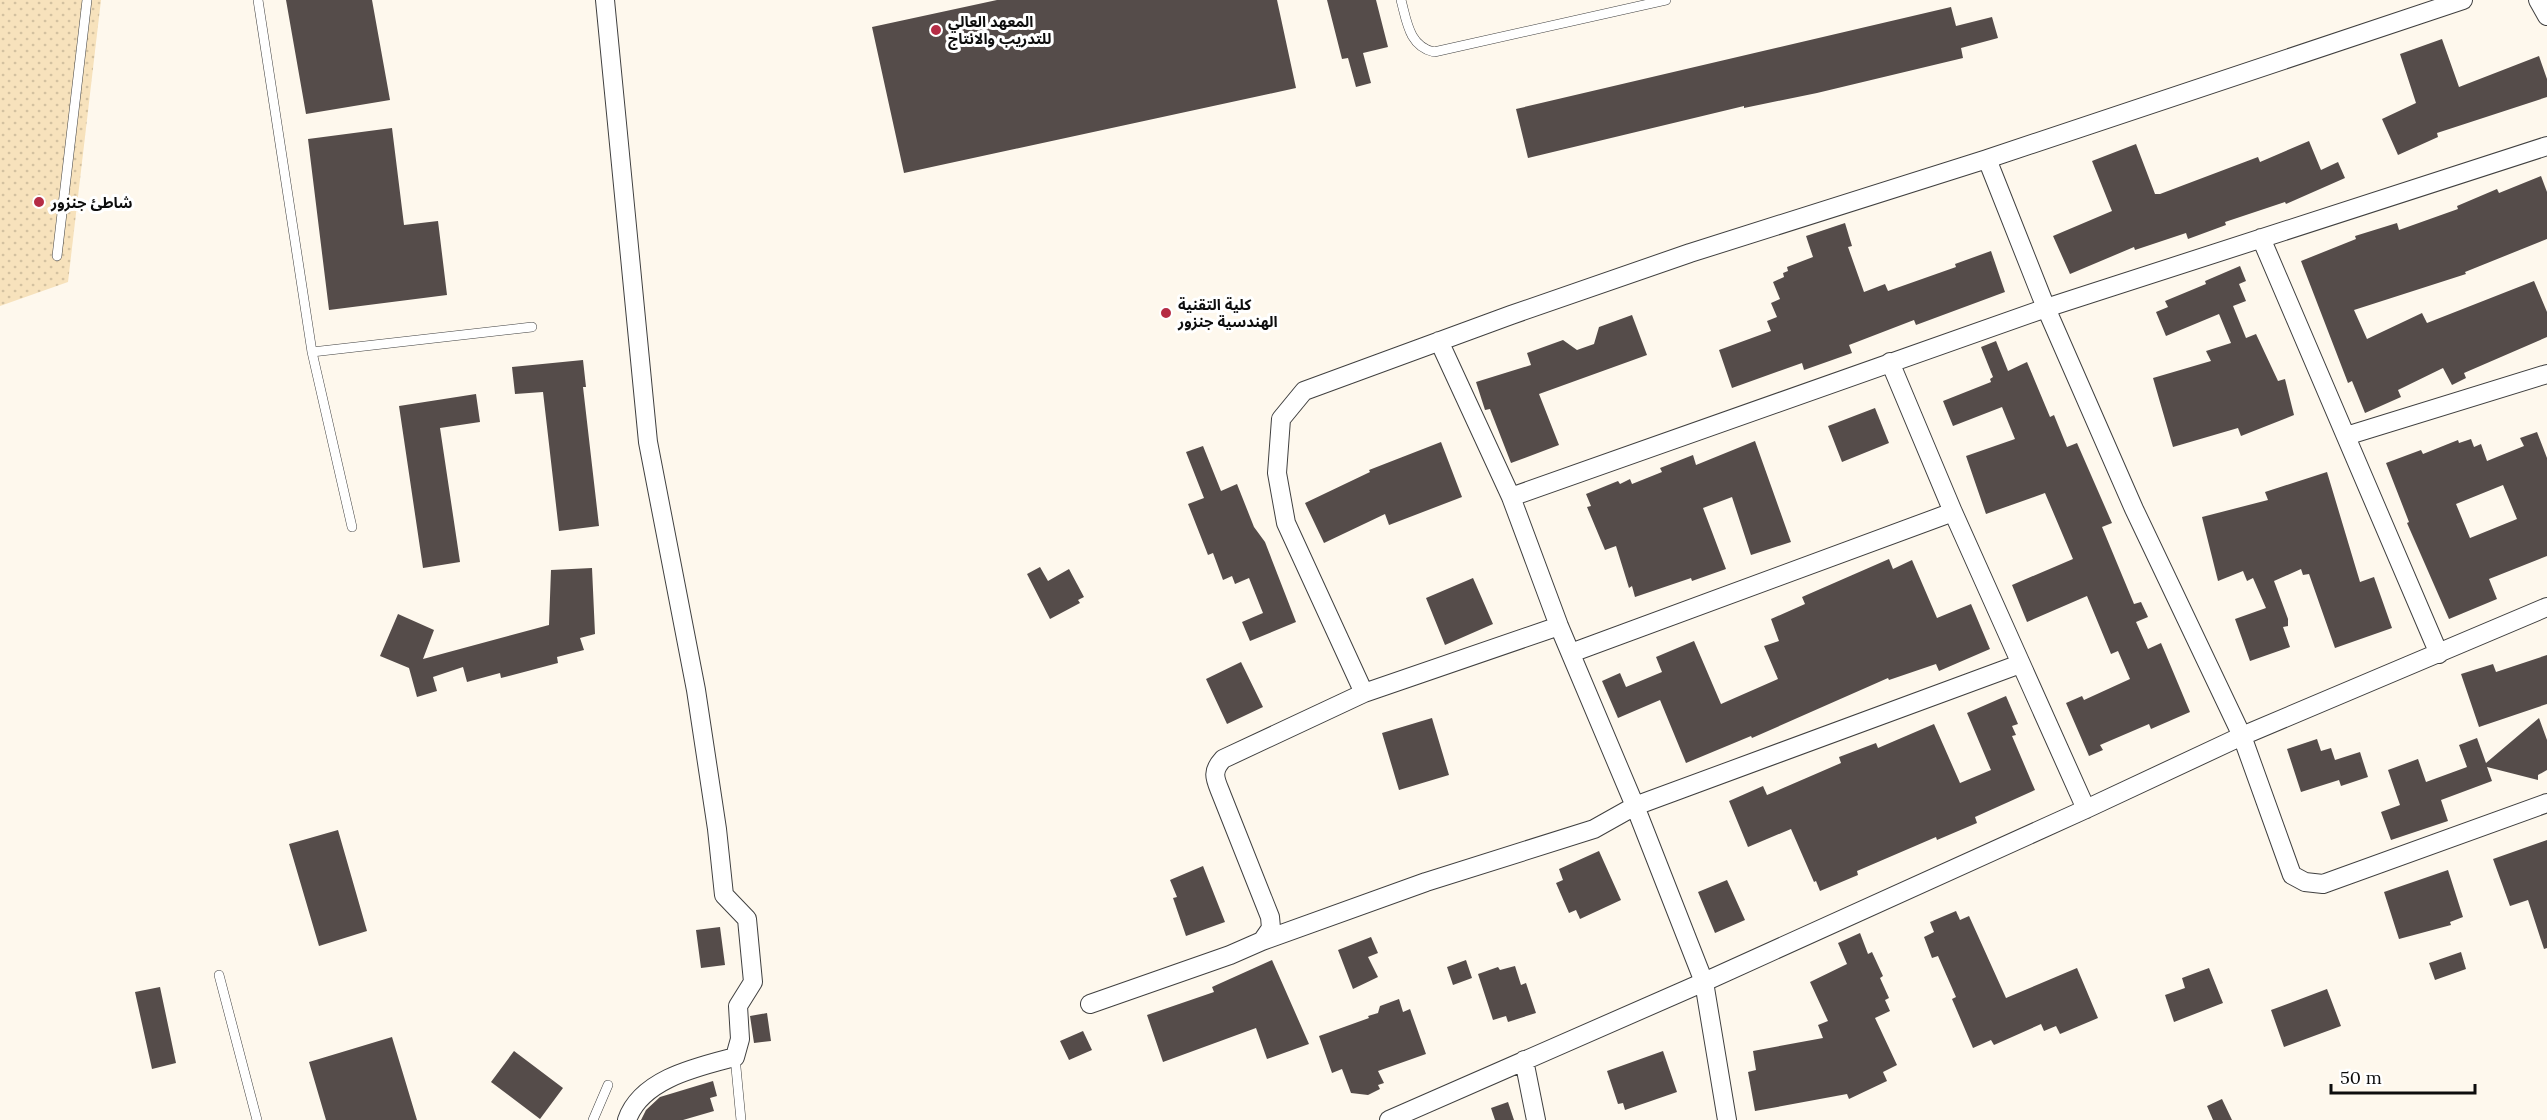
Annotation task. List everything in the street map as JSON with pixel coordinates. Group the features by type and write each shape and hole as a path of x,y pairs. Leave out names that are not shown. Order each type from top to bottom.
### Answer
{"street":[{"path":"605,0 648,442 696,690 717,829 724,895 747,919 753,982 738,1006 740,1039 735,1057 706,1065 653,1086 640,1096 627,1120"},
{"path":"1364,693 1286,523 1277,473 1281,419 1304,391 1690,253 1987,159 2463,0"},
{"path":"2538,0 2547,16"},
{"path":"1511,497 2046,308 2547,146"},
{"path":"1987,159 2046,308 2134,509 2242,736 2292,875 2305,882 2323,884 2547,803"},
{"path":"2261,238 2439,654"},
{"path":"1439,341 1511,497 1559,626 1635,806 1704,982 1727,1120"},
{"path":"1890,362 1953,512 2086,809"},
{"path":"2346,436 2547,374"},
{"path":"1572,653 1953,512"},
{"path":"1389,1120 1704,982 2242,736 2547,607"},
{"path":"1262,941 1271,927 1270,916 1215,776 1216,767 1223,759 1364,693 1559,626"},
{"path":"1090,1004 1426,882 1594,829 1635,806 2020,664"},
{"path":"1524,1060 1536,1120"}],"lane":[{"path":"57,256 87,0"},
{"path":"258,0 312,352 352,527"},
{"path":"1401,0 1413,39 1418,46 1434,52 1666,0"},
{"path":"312,352 532,327"},
{"path":"219,975 257,1120"},
{"path":"735,1057 741,1120"},
{"path":"593,1120 608,1085"}],"sand":[{"name":"شاطئ جنزور","path":"0,0 101,0 68,282 0,306"}],"building":[{"path":"286,0 372,0 390,100 306,114"},
{"path":"997,0 1277,0 1296,88 904,173 872,27"},
{"path":"1327,0 1376,0 1388,47 1363,53 1371,83 1356,87 1348,58 1342,59"},
{"path":"1951,7 1956,26 1992,17 1998,38 1961,48 1963,58 1817,93 1744,108 1744,106 1528,158 1516,109"},
{"path":"2442,39 2459,87 2539,56 2547,79 2547,97 2437,133 2438,137 2398,155 2382,119 2416,103 2400,54"},
{"path":"392,128 404,225 438,221 447,295 329,310 308,139"},
{"path":"2309,141 2321,170 2338,162 2345,178 2286,204 2285,202 2225,222 2226,225 2188,239 2186,233 2135,250 2134,247 2070,274 2053,236 2112,211 2092,161 2136,144 2155,194 2160,194 2258,157 2260,162"},
{"path":"2541,176 2547,192 2547,239 2465,272 2466,274 2354,310 2367,339 2422,313 2427,323 2534,281 2547,312 2547,337 2464,373 2466,378 2452,385 2443,368 2398,390 2401,397 2365,413 2352,381 2348,383 2301,261 2356,239 2355,236 2397,223 2399,230 2458,209 2457,206 2497,189 2499,193"},
{"path":"1845,223 1852,246 1848,247 1864,292 1885,284 1888,291 1956,267 1955,264 1991,251 2005,292 1916,325 1914,320 1849,345 1852,353 1804,370 1802,363 1732,388 1719,350 1771,331 1767,321 1777,317 1771,303 1780,299 1773,282 1784,277 1783,273 1788,271 1787,267 1813,257 1806,236"},
{"path":"2240,266 2246,281 2239,284 2246,301 2233,306 2246,338 2256,334 2278,381 2285,379 2294,415 2241,436 2238,428 2173,447 2153,378 2211,361 2206,351 2231,343 2219,314 2166,336 2156,312 2168,307 2165,301 2206,284 2205,281"},
{"path":"1632,315 1647,355 1539,394 1559,445 1511,463 1490,409 1485,410 1476,382 1531,365 1527,353 1563,340 1577,350 1594,344 1599,327"},
{"path":"1996,341 2008,371 2027,362 2050,417 2054,415 2067,447 2077,443 2112,523 2102,527 2134,604 2141,602 2148,617 2136,622 2148,649 2161,643 2190,712 2151,729 2149,724 2100,745 2103,750 2089,756 2066,703 2082,696 2084,700 2130,679 2118,651 2111,654 2087,596 2027,622 2012,585 2073,559 2045,493 1986,514 1966,456 2015,439 2002,407 1953,426 1943,401 1991,382 1990,379 1993,377 1981,347"},
{"path":"583,360 586,387 583,387 599,526 559,531 543,392 515,394 512,367"},
{"path":"476,394 480,422 440,428 460,562 423,568 399,406"},
{"path":"1875,408 1889,443 1842,462 1828,426"},
{"path":"2537,432 2547,458 2547,556 2489,579 2497,599 2449,619 2407,523 2409,522 2386,463 2421,450 2423,454 2458,440 2459,443 2471,439 2474,447 2481,444 2487,461 2524,446 2520,438","holes":["2503,485 2517,519 2470,538 2456,504"]},
{"path":"1755,441 1791,542 1751,555 1732,497 1703,508 1726,569 1635,597 1632,586 1629,588 1616,546 1605,550 1587,507 1591,506 1586,494 1618,481 1620,484 1630,479 1632,484 1662,472 1660,468 1693,455 1696,465"},
{"path":"1441,442 1462,497 1389,525 1385,514 1324,543 1305,503 1370,472 1369,470"},
{"path":"1203,446 1221,491 1237,484 1254,527 1265,542 1296,622 1250,641 1242,622 1263,613 1249,578 1235,584 1232,576 1223,580 1213,553 1208,555 1188,504 1204,498 1186,452"},
{"path":"2327,472 2360,582 2374,577 2392,628 2335,648 2309,574 2303,575 2301,569 2274,581 2288,619 2288,626 2283,627 2290,647 2250,661 2235,619 2266,608 2253,578 2247,581 2243,571 2218,581 2202,517 2268,500 2265,492"},
{"path":"1889,559 1893,569 1912,560 1937,618 1971,604 1990,649 1939,671 1936,664 1889,680 1888,678 1752,738 1751,736 1686,763 1660,700 1618,718 1602,681 1620,673 1626,687 1662,672 1656,657 1694,641 1721,704 1778,679 1764,646 1779,641 1771,619 1805,604 1802,597"},
{"path":"1040,567 1048,581 1069,569 1084,597 1078,600 1080,603 1050,619 1027,574"},
{"path":"592,568 595,634 580,638 584,650 557,657 558,663 501,678 500,673 467,682 463,667 433,677 437,691 417,697 409,668 380,656 398,614 434,630 423,659 549,625 551,570"},
{"path":"1473,578 1493,624 1445,645 1426,598"},
{"path":"2547,655 2547,704 2479,727 2461,674 2493,664 2496,672"},
{"path":"1241,662 1263,707 1227,724 1206,679"},
{"path":"2006,696 2018,724 2012,726 2016,735 2012,736 2035,790 1975,817 1977,823 1937,840 1936,837 1857,871 1858,875 1820,891 1791,829 1748,847 1729,801 1763,786 1767,795 1841,763 1839,757 1876,743 1878,748 1934,724 1960,783 1991,770 1967,713"},
{"path":"1432,718 1449,775 1399,790 1382,733"},
{"path":"2539,718 2547,740 2547,770 2538,775 2538,780 2487,767 2492,781 2441,800 2448,821 2391,840 2381,812 2400,805 2388,770 2418,759 2426,782 2467,767 2459,745 2477,738 2486,763"},
{"path":"2317,739 2321,751 2331,748 2335,760 2360,752 2368,777 2341,786 2339,780 2301,792 2287,749"},
{"path":"338,830 367,931 319,946 289,844"},
{"path":"2547,840 2547,948 2544,949 2528,900 2510,906 2493,859"},
{"path":"1599,851 1621,900 1580,919 1576,910 1569,913 1556,883 1563,880 1559,869"},
{"path":"1203,866 1225,922 1186,936 1173,898 1177,897 1170,880"},
{"path":"2448,870 2463,917 2450,922 2451,925 2399,939 2384,892"},
{"path":"1727,880 1745,920 1715,933 1698,892"},
{"path":"1956,911 1960,920 1969,916 2006,998 2077,968 2098,1018 2060,1034 2056,1026 2044,1031 2041,1024 1994,1045 1991,1040 1973,1048 1952,999 1956,997 1938,956 1932,958 1924,937 1934,932 1930,922"},
{"path":"720,927 725,965 701,968 696,930"},
{"path":"1860,933 1868,954 1872,952 1883,976 1880,978 1889,998 1885,1000 1890,1011 1875,1018 1897,1065 1883,1072 1887,1081 1849,1099 1847,1094 1755,1111 1748,1072 1756,1070 1753,1051 1823,1038 1818,1025 1828,1021 1810,982 1847,964 1838,943"},
{"path":"1371,937 1378,953 1368,957 1378,977 1353,989 1338,950"},
{"path":"2461,952 2466,969 2435,980 2429,963"},
{"path":"1272,960 1309,1044 1267,1059 1256,1028 1163,1062 1147,1015 1214,992 1212,987"},
{"path":"1466,960 1472,978 1453,985 1447,967"},
{"path":"1515,966 1521,985 1526,983 1536,1013 1508,1022 1506,1016 1493,1020 1478,974 1498,967 1500,970"},
{"path":"2209,968 2223,1003 2174,1022 2165,995 2185,988 2182,978"},
{"path":"160,987 176,1063 152,1069 135,992"},
{"path":"2327,989 2341,1026 2284,1047 2271,1010"},
{"path":"1399,999 1403,1012 1410,1009 1426,1054 1378,1071 1384,1083 1378,1085 1380,1089 1368,1095 1351,1093 1342,1069 1332,1073 1319,1036 1369,1018 1368,1016 1378,1013 1380,1006"},
{"path":"767,1013 771,1041 754,1043 750,1016"},
{"path":"1083,1031 1092,1050 1069,1060 1060,1041"},
{"path":"392,1037 417,1120 326,1120 309,1062"},
{"path":"514,1051 563,1088 540,1119 491,1082"},
{"path":"1663,1051 1677,1092 1625,1110 1623,1103 1618,1104 1607,1071"},
{"path":"713,1081 717,1096 710,1098 714,1111 683,1120 641,1120 646,1110 660,1097"},
{"path":"2222,1099 2232,1120 2213,1120 2207,1106"},
{"path":"1508,1102 1514,1120 1495,1120 1491,1108"}],"place":[{"name":"المعهد العالي للتدريب والانتاج","path":"936,30"},
{"name":"شاطئ جنزور","path":"39,202"},
{"name":"كلية التقنية الهندسية جنزور","path":"1166,313"}]}
